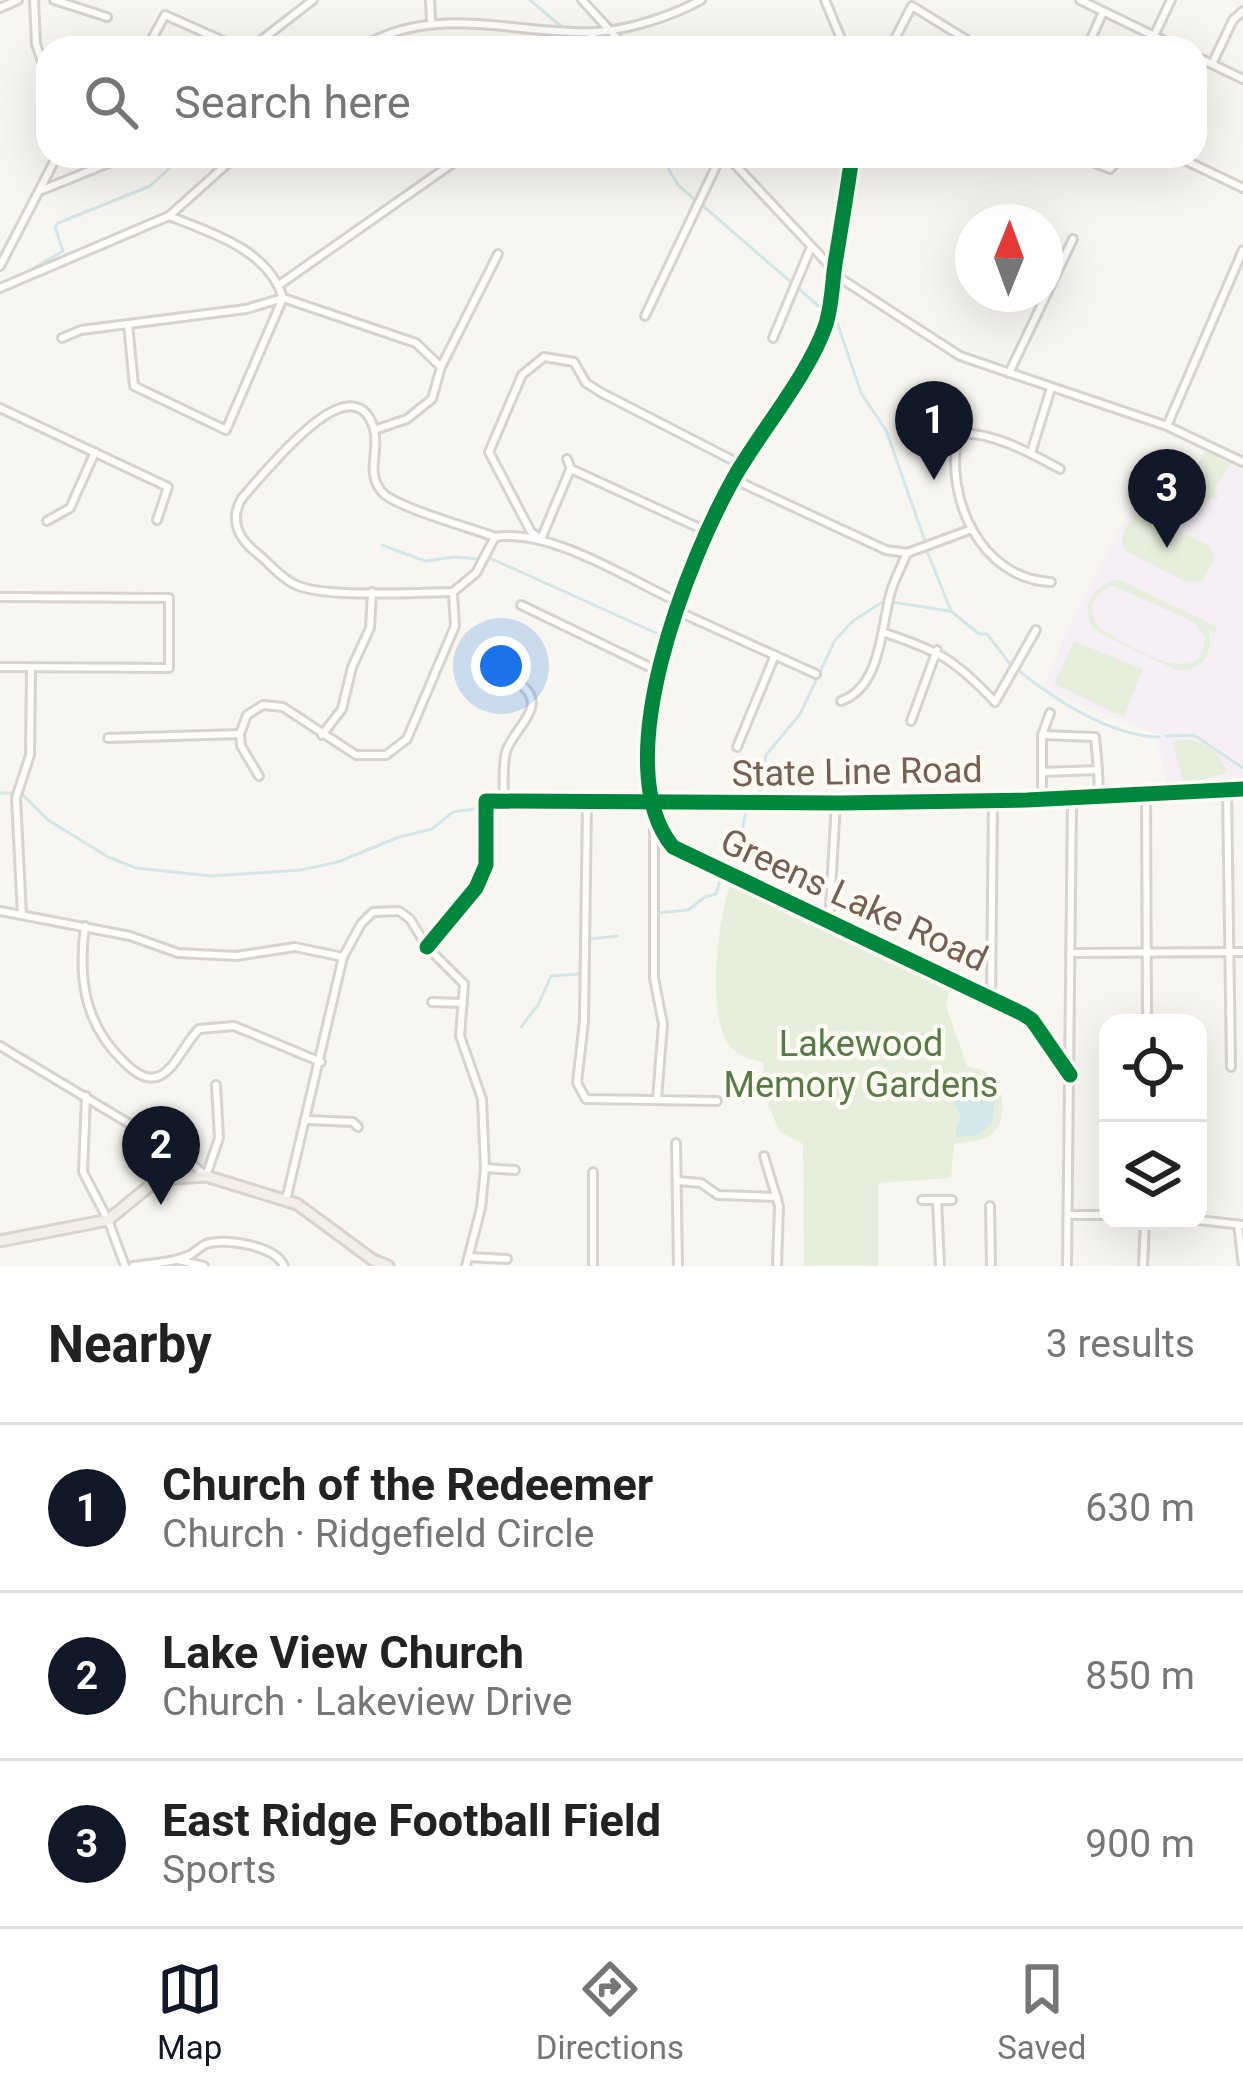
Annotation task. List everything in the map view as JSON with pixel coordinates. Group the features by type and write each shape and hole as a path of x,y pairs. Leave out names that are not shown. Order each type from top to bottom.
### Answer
{"main road":[{"path":"0,1240 108,1220 158,1179 206,1176 286,1200 323,1220 374,1263 388,1266"}],"street":[{"path":"0,8 18,0"},
{"path":"34,0 36,36"},
{"path":"54,0 107,17"},
{"path":"266,36 313,0"},
{"path":"430,0 431,22"},
{"path":"582,0 615,36"},
{"path":"383,36 431,22 595,32 701,0"},
{"path":"824,0 839,36"},
{"path":"1085,1 1102,14 1154,36 1172,0"},
{"path":"896,36 912,6 961,36"},
{"path":"1212,64 1233,20 1243,11"},
{"path":"1092,36 1102,14"},
{"path":"153,36 165,15 172,15 215,36"},
{"path":"592,36 595,32"},
{"path":"1207,62 1243,79"},
{"path":"0,266 52,168"},
{"path":"42,190 96,168"},
{"path":"0,288 169,216 223,168"},
{"path":"279,285 446,168"},
{"path":"645,316 718,168"},
{"path":"736,168 834,272 960,356 1167,426 1243,462"},
{"path":"657,1099 663,1024 654,978 653,807 646,757 659,672 706,531 819,341 828,316 850,168"},
{"path":"1200,168 1243,188"},
{"path":"128,324 134,386 226,430 283,298 279,285 239,245 169,216"},
{"path":"1009,373 1073,239"},
{"path":"773,338 812,247"},
{"path":"1167,426 1243,250"},
{"path":"374,430 389,428 418,412 437,388 441,367 498,254"},
{"path":"1233,271 1243,275"},
{"path":"62,338 81,330 246,309 283,298 416,343 441,367"},
{"path":"742,465 602,393 586,383 574,362 544,358 522,375 489,452 530,532 816,674"},
{"path":"1031,454 1051,388"},
{"path":"0,408 168,487 158,520"},
{"path":"495,537 476,573 453,592 322,591 293,584 246,544 235,519 242,498 323,414 341,408 358,410 374,430 372,477 386,497 495,537 541,538"},
{"path":"1052,582 1031,581 1001,568 982,549 972,530 954,460 958,434 974,434 1060,469"},
{"path":"47,521 70,508 95,452"},
{"path":"567,459 571,469 706,531"},
{"path":"541,538 571,469"},
{"path":"734,479 886,550 907,553 972,530"},
{"path":"841,701 864,686 885,633 889,596 907,553"},
{"path":"322,735 342,709 352,667 370,628 372,592"},
{"path":"259,776 241,746 240,734 247,715 263,705 283,707 356,755 386,754 407,739 455,626 453,592"},
{"path":"0,597 170,598 169,668 0,668"},
{"path":"520,605 659,672"},
{"path":"885,633 937,650 957,662 995,702 1036,630"},
{"path":"911,722 937,650"},
{"path":"737,747 776,655"},
{"path":"22,915 16,820 30,755 31,669"},
{"path":"504,794 507,747 529,716 532,702 520,684"},
{"path":"1042,786 1042,735 1050,713"},
{"path":"108,738 240,734"},
{"path":"1042,735 1094,736 1100,796"},
{"path":"1042,772 1098,770"},
{"name":"State Line Road","path":"427,947 476,888 486,866 486,801 504,794 653,807 1072,798 1243,789"},
{"path":"1227,790 1231,1067"},
{"path":"1146,794 1147,1014"},
{"path":"1067,1266 1072,798"},
{"path":"991,997 993,800"},
{"path":"587,802 584,1021 577,1083 586,1099 717,1101"},
{"path":"829,924 836,803"},
{"name":"Greens Lake Road","path":"653,807 673,847 991,997 1032,1021 1070,1075"},
{"path":"0,910 130,936 178,953 236,956 295,947 343,957"},
{"path":"286,1200 343,957 373,912 398,911 464,984 460,1036 482,1100 485,1168 468,1262 507,1259"},
{"path":"86,926 80,966 85,1000 107,1046 135,1073 153,1079 164,1075 199,1029 234,1026 321,1062"},
{"path":"1070,953 1243,952"},
{"path":"432,1002 463,1004"},
{"path":"0,1046 183,1156 206,1176 219,1138 216,1085"},
{"path":"86,1096 83,1172 129,1266 175,1259 205,1244 223,1243 272,1252 284,1266"},
{"path":"307,1120 358,1126"},
{"path":"676,1143 678,1266"},
{"path":"764,1156 777,1197 777,1266"},
{"path":"485,1168 515,1170"},
{"path":"592,1172 592,1266"},
{"path":"678,1181 701,1184 718,1195 777,1197"},
{"path":"922,1200 952,1200"},
{"path":"937,1200 940,1266"},
{"path":"990,1206 992,1266"},
{"path":"1068,1215 1099,1215"},
{"path":"1207,1221 1240,1225 1243,1266"},
{"path":"1143,1266 1145,1230"},
{"path":"175,1259 204,1266"}],"shaded area":[{"path":"1205,448 1243,465 1243,786 1169,791 1156,734 1043,689 1069,627 1139,491 1176,506"},
{"path":"982,1080 996,1091 992,1123 977,1135 958,1137 955,1131 961,1117 952,1097 972,1093"}],"green space":[{"path":"1206,449 1232,461 1215,488 1218,498 1207,500 1199,516 1178,506"},
{"path":"1143,513 1210,546 1214,559 1202,581 1186,582 1125,551 1126,527"},
{"path":"1118,579 1217,627 1215,632 1208,630 1204,660 1193,668 1176,670 1094,630 1088,605 1109,582","holes":["1114,586 1194,622 1205,638 1201,655 1191,663 1177,664 1144,653 1101,629 1093,616 1093,603"]},
{"path":"1074,641 1143,669 1124,717 1054,684"},
{"path":"1189,739 1214,749 1228,772 1185,786 1172,742"},
{"name":"Lakewood Memory Gardens","path":"730,885 951,983 946,1006 967,1066 994,1074 998,1082 1003,1109 998,1126 985,1138 954,1144 951,1178 878,1183 878,1266 804,1266 803,1144 779,1131 764,1094 763,1062 744,1057 729,1045 718,1012 718,943"}],"waterway":[{"path":"530,0 562,27"},
{"path":"20,276 63,251 55,227 58,223 150,186 170,168"},
{"path":"668,168 695,200"},
{"path":"702,205 837,322 861,393 886,430 925,541"},
{"path":"382,545 425,561 479,559"},
{"path":"927,551 951,611 979,634 987,634 1010,664"},
{"path":"490,558 665,637"},
{"path":"758,800 766,755 800,714 835,640 853,621 884,601"},
{"path":"892,602 949,611"},
{"path":"684,611 747,639"},
{"path":"1018,670 1103,723 1159,737"},
{"path":"1166,736 1194,735 1243,768"},
{"path":"0,793 13,793"},
{"path":"22,794 48,820 108,857 136,868 211,876 301,870 338,862 432,829 453,812 482,808"},
{"path":"508,795 548,798"},
{"path":"724,867 740,842 747,806"},
{"path":"657,913 688,910 716,894 721,877"},
{"path":"590,939 617,936"},
{"path":"521,1027 551,976 580,974 581,938"}],"cycle path":[{"path":"850,168 825,327 796,383 735,476 677,607 651,715 648,766 654,811 673,847 1023,1014 1070,1075"},
{"path":"427,947 476,888 486,865 486,801 841,803 1243,789"}],"place":[{"name":"Church of the Redeemer","path":"934,480"},
{"name":"East Ridge Football Field","path":"1167,548"},
{"name":"Lake View Church","path":"161,1205"}]}
